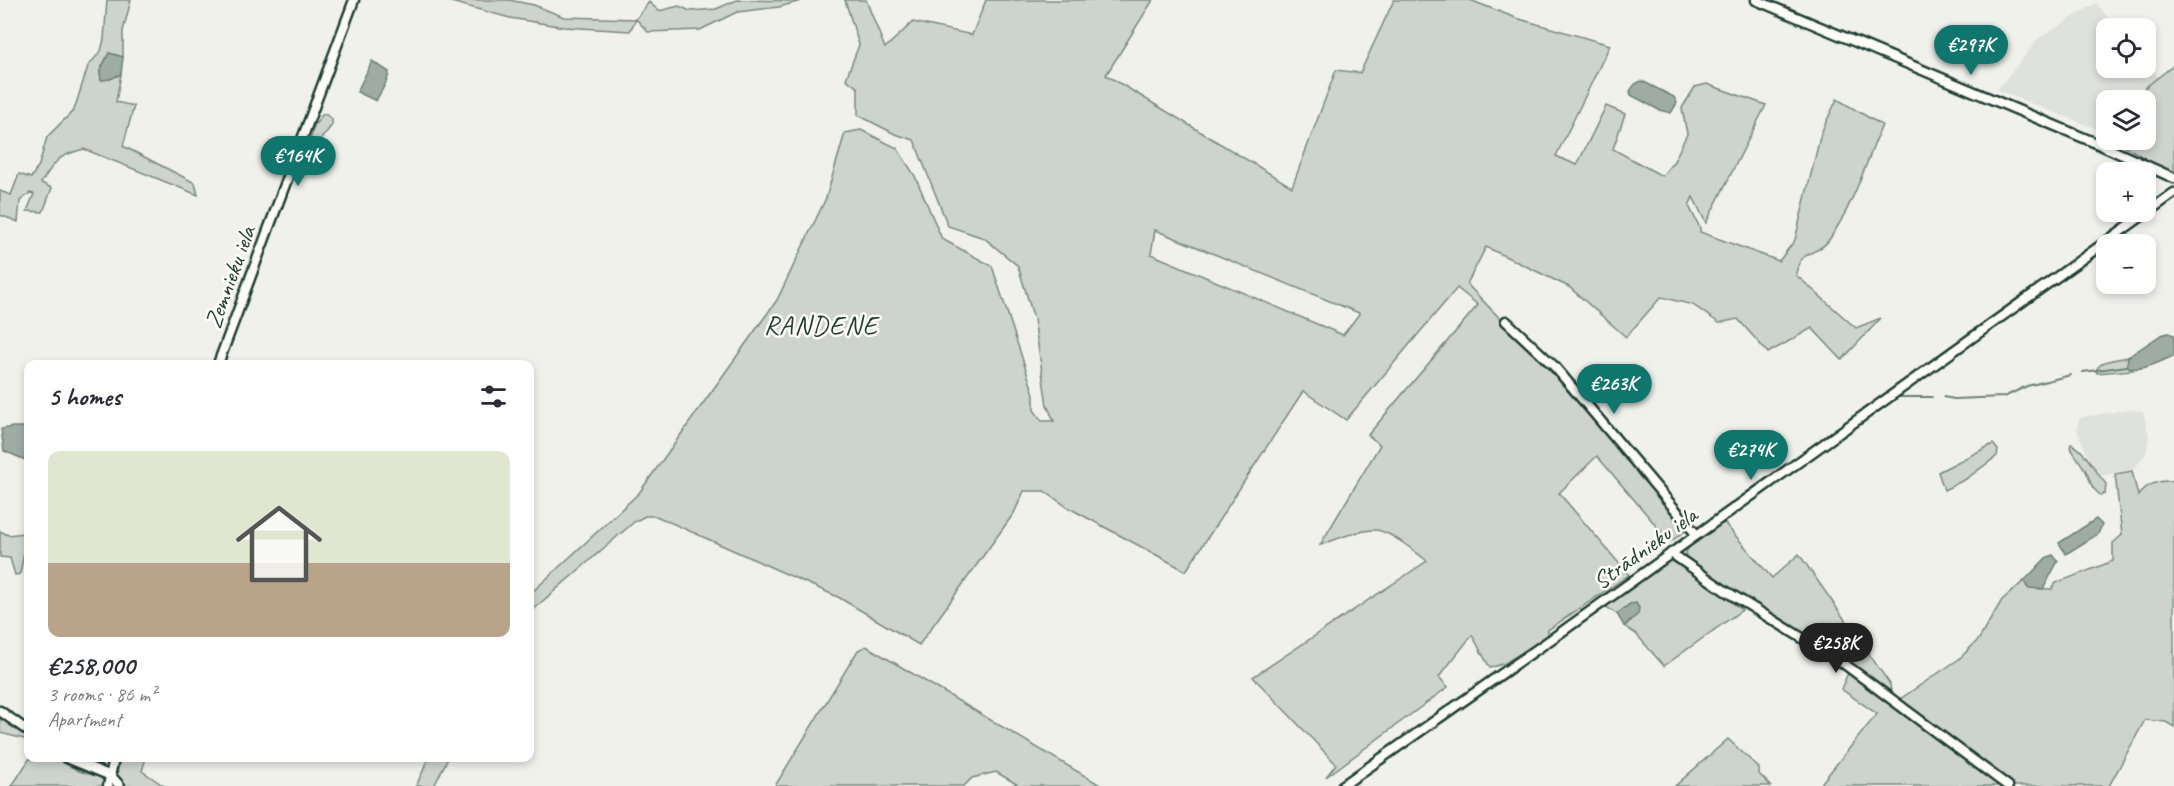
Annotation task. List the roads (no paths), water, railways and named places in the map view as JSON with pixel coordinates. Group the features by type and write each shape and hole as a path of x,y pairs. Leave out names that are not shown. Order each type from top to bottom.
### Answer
{"street":[{"name":"Zemnieku iela","path":"219,360 354,0"},
{"path":"1756,0 2174,178"},
{"name":"Strādnieku iela","path":"1342,786 2174,194"},
{"path":"1506,321 1555,367 1696,534"},
{"path":"1671,553 1724,590 1843,663 2008,786"},
{"path":"0,711 24,728"},
{"path":"77,762 111,776 120,786"},
{"path":"108,786 113,762"}],"waterway":[{"path":"2083,372 2127,366"},
{"path":"1943,397 1954,399 2004,397 2027,386 2071,375"},
{"path":"1900,397 1932,397"}],"district":[{"name":"RANDENE","path":"821,325"}]}
